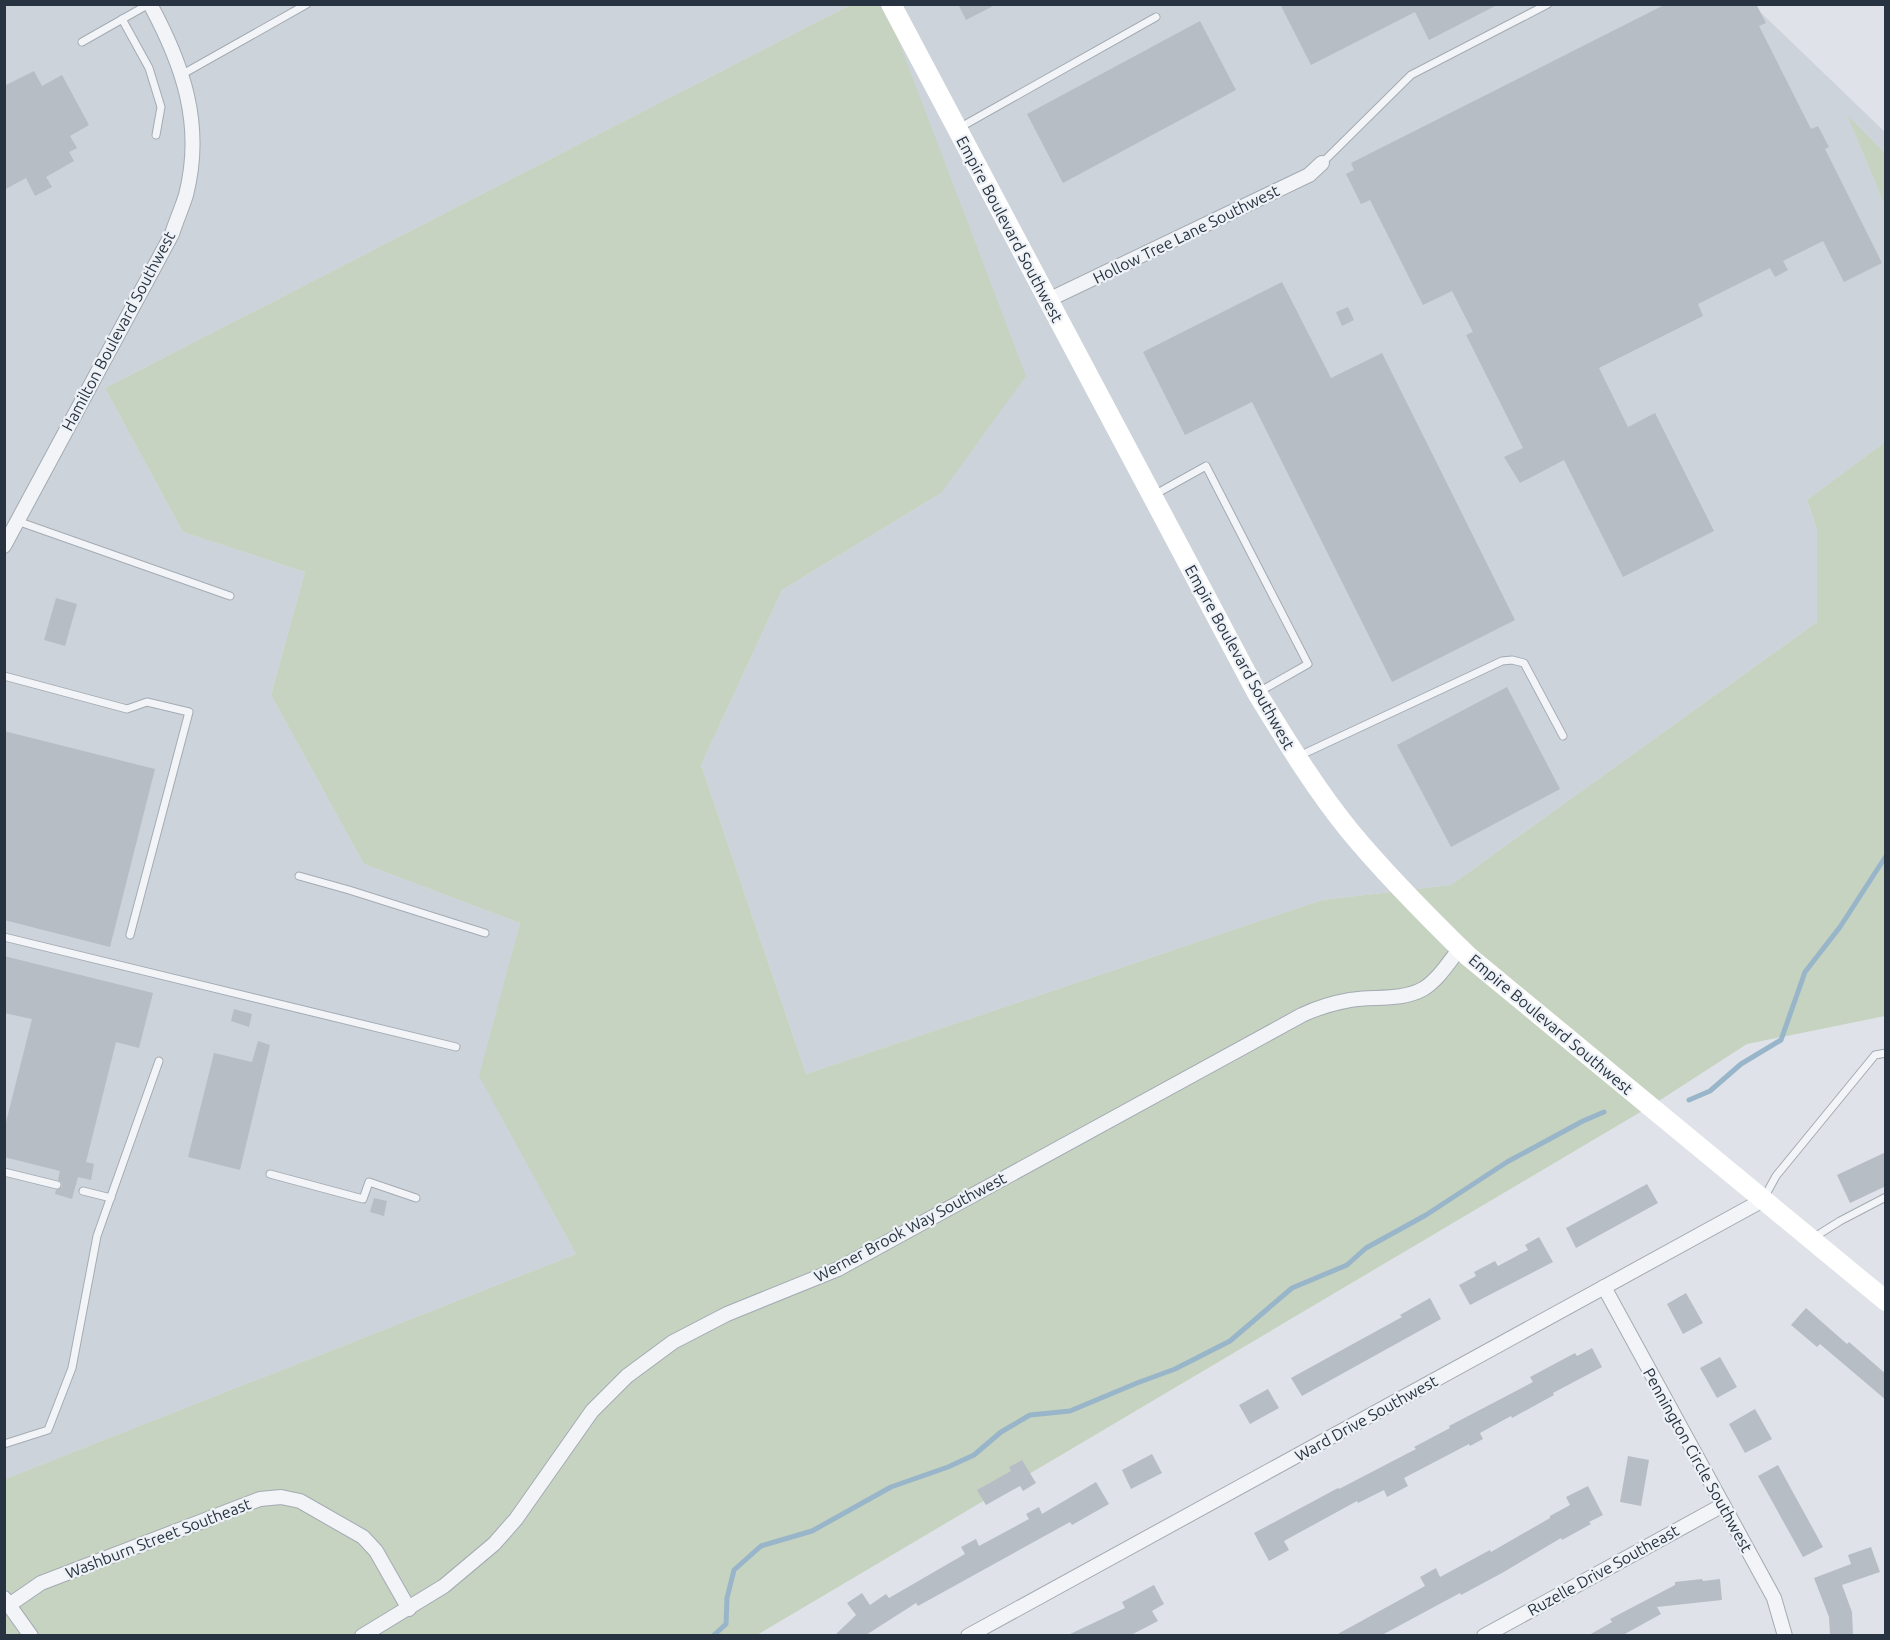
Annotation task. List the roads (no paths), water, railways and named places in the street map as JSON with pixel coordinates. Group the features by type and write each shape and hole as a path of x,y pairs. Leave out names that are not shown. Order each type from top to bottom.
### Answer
{"street":[{"name":"Hamilton Boulevard Southwest","path":"4,546 172,234 186,194 192,149 188,95 170,41 150,4"},
{"name":"Empire Boulevard Southwest","path":"891,4 1257,693 1296,757 1348,829 1407,896 1460,948 1886,1301"},
{"name":"Hollow Tree Lane Southwest","path":"1048,300 1309,175 1322,163"},
{"name":"Werner Brook Way Southwest","path":"362,1635 444,1586 494,1544 516,1519 592,1411 627,1376 673,1342 727,1314 838,1269 1302,1015 1325,1005 1351,1000 1404,996 1422,989 1435,979 1460,948"},
{"name":"Ward Drive Southwest","path":"968,1635 1763,1200"},
{"name":"Pennington Circle Southwest","path":"1604,1287 1774,1598 1785,1635"},
{"name":"Washburn Street Southeast","path":"7,1602 41,1583 260,1499 281,1497 300,1501 363,1537 376,1551 409,1609"},
{"name":"Ruzelle Drive Southeast","path":"1484,1635 1723,1505"},
{"path":"7,1602 31,1635"}],"lane":[{"path":"82,42 150,4"},
{"path":"182,75 307,4"},
{"path":"1322,163 1411,75 1548,4"},
{"path":"957,129 1156,17"},
{"path":"122,19 149,68 161,107 156,135"},
{"path":"1152,496 1206,466 1308,664 1257,693"},
{"path":"17,521 230,596"},
{"path":"1296,757 1502,661 1512,660 1524,663 1563,736"},
{"path":"4,675 128,709 147,702 189,712 130,935"},
{"path":"299,876 485,933"},
{"path":"4,937 456,1047"},
{"path":"1763,1200 1776,1176 1875,1055 1886,1053"},
{"path":"4,1444 48,1430 72,1368 98,1236 159,1061"},
{"path":"4,1172 57,1185"},
{"path":"270,1174 363,1199 369,1182 416,1198"},
{"path":"83,1191 111,1198"},
{"path":"1811,1239 1886,1197"}],"waterway":[{"path":"1689,1100 1710,1091 1741,1064 1781,1040 1805,972 1840,927 1886,856"},
{"path":"713,1636 726,1624 727,1598 734,1570 761,1546 812,1531 891,1487 948,1467 974,1455 1001,1432 1030,1415 1070,1411 1175,1369 1230,1341 1292,1288 1347,1265 1366,1248 1426,1215 1507,1162 1604,1112"}]}
